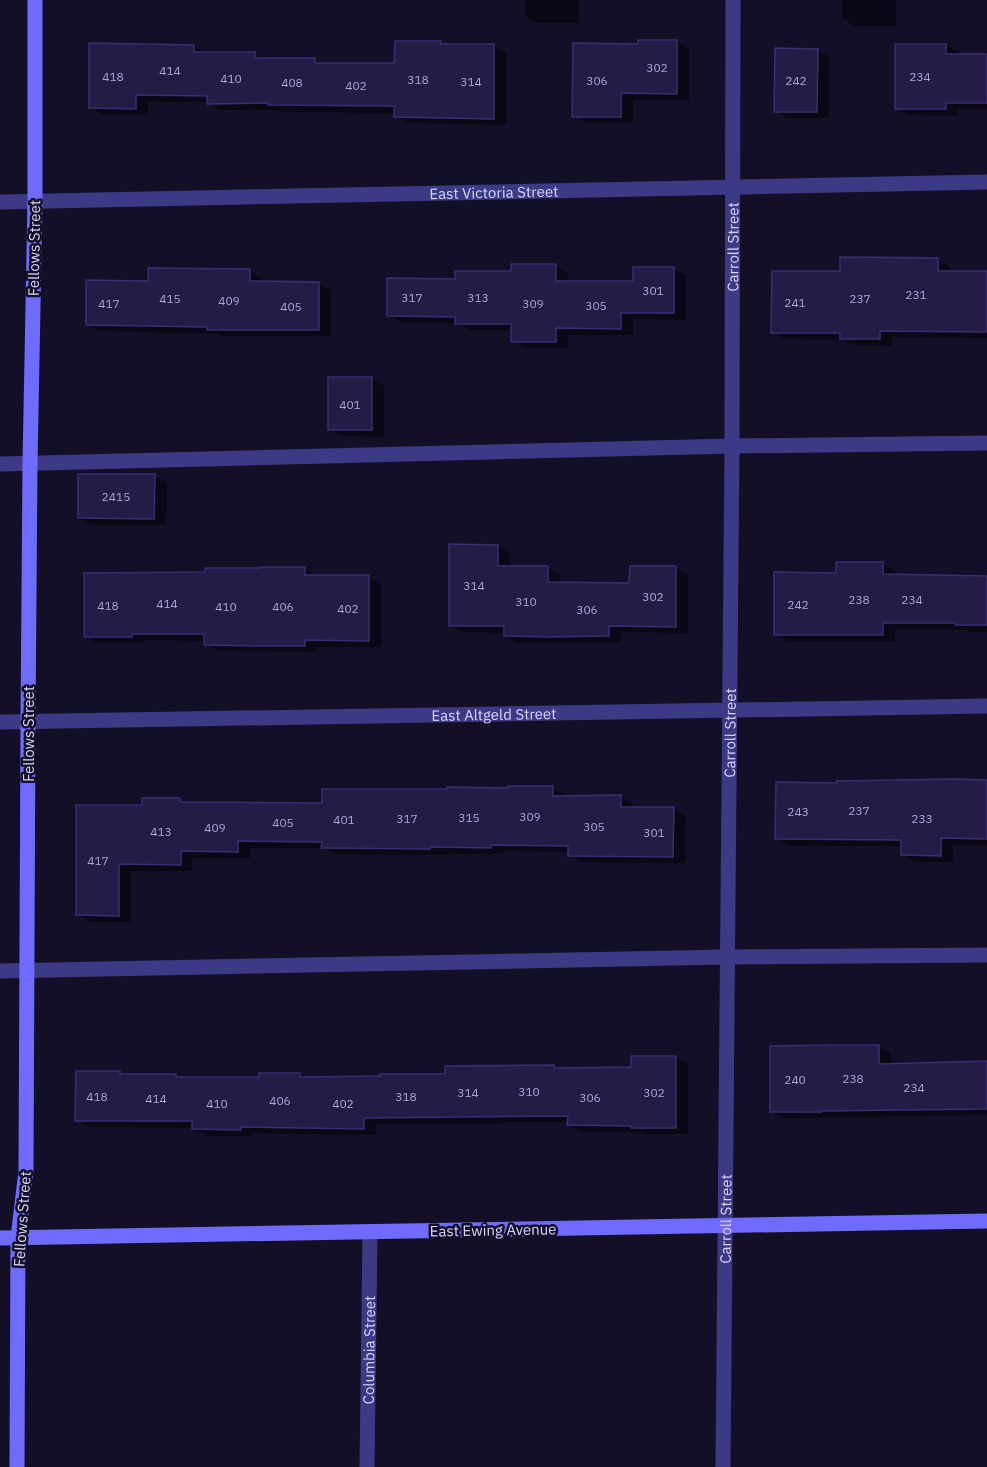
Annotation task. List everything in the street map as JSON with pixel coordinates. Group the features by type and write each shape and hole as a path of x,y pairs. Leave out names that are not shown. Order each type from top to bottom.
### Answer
{"street":[{"name":"Fellows Street","path":"17,1467 18,1238 26,1171 35,0"},
{"name":"Carroll Street","path":"723,1467 732,446 733,0"},
{"name":"East Victoria Street","path":"0,202 987,182"},
{"path":"0,464 732,446 987,443"},
{"name":"East Altgeld Street","path":"0,722 987,706"},
{"path":"0,971 726,957 987,955"},
{"name":"East Ewing Avenue","path":"0,1238 987,1221"},
{"name":"Columbia Street","path":"367,1467 370,1232"}],"building":[{"path":"638,40 677,40 677,94 621,93 621,117 572,117 573,43 638,44"},
{"path":"395,41 494,44 494,119 394,117 394,106 207,104 207,96 136,95 136,109 89,108 89,43 194,45 194,52 255,52 255,58 315,58 315,63 394,63"},
{"path":"895,44 946,44 946,54 987,54 987,103 946,103 946,109 895,109"},
{"path":"775,48 818,49 817,112 774,112"},
{"path":"840,257 938,258 938,271 987,271 987,332 880,331 880,339 840,339 840,333 771,333 772,271 840,271"},
{"path":"511,264 556,264 556,281 633,281 633,267 674,267 674,313 621,313 621,329 556,328 556,342 511,342 511,324 455,324 455,317 387,316 387,278 455,279 455,271 511,271"},
{"path":"148,268 250,269 250,281 319,282 319,330 207,330 207,327 86,325 86,280 148,281"},
{"path":"328,377 372,377 372,430 328,430"},
{"path":"78,474 155,474 154,519 78,518"},
{"path":"449,544 498,545 498,566 548,566 548,582 629,583 630,566 676,566 676,627 609,626 609,636 548,637 504,636 504,626 449,626"},
{"path":"836,562 883,562 883,574 987,576 987,625 883,623 883,635 774,635 774,572 836,573"},
{"path":"305,567 305,575 369,575 369,641 305,640 305,646 261,646 204,645 204,634 84,637 84,573 205,572 205,568"},
{"path":"987,780 987,839 941,838 941,856 901,855 901,840 775,839 776,782 837,783 837,781"},
{"path":"508,786 553,786 553,796 621,795 621,807 674,807 673,857 568,856 568,846 491,845 491,848 430,847 430,849 321,848 322,842 238,841 238,852 181,851 181,865 119,864 119,916 76,915 76,805 142,805 142,798 180,798 180,802 322,803 322,789 447,789 447,787 508,788"},
{"path":"879,1045 879,1064 987,1061 987,1109 770,1112 770,1046"},
{"path":"631,1056 676,1056 676,1128 567,1125 568,1116 364,1118 364,1129 241,1127 241,1130 192,1129 192,1121 75,1121 76,1071 176,1074 176,1077 259,1077 259,1073 300,1073 300,1077 380,1076 380,1074 445,1074 445,1066 631,1067"}]}
